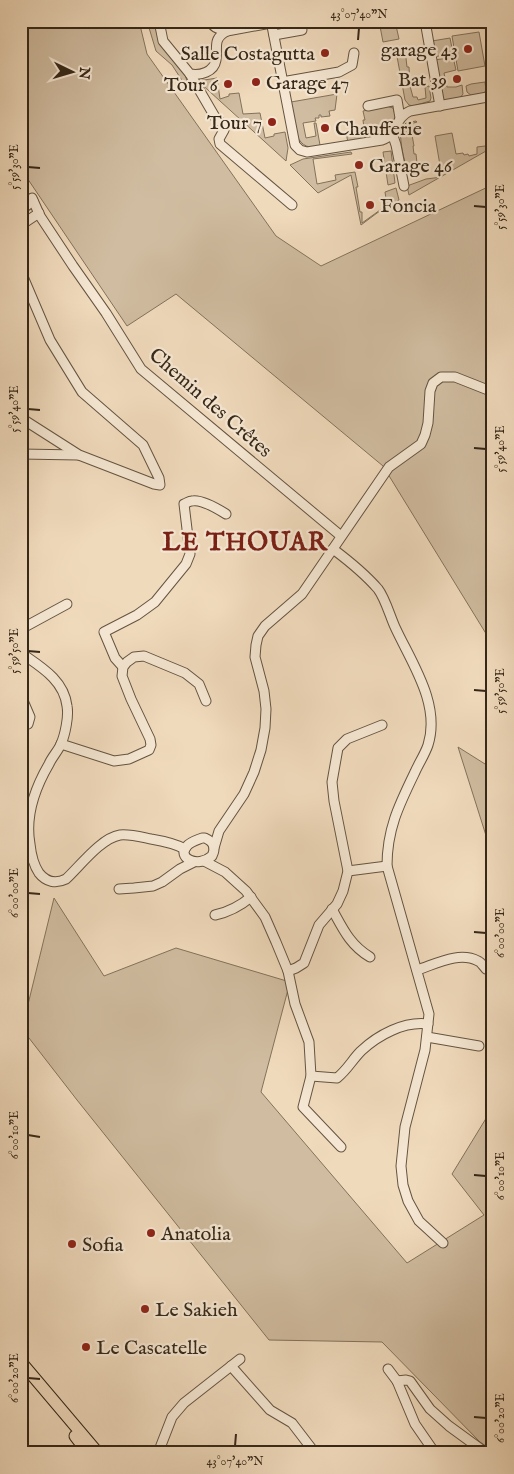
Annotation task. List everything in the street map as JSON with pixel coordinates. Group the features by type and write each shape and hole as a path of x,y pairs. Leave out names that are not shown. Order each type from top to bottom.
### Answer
{"main road":[{"path":"21,1362 98,1453"},
{"path":"31,1374 40,1391 88,1453"}],"street":[{"path":"159,21 163,40 190,74 215,117 225,127 219,139 220,144 292,205"},
{"path":"210,21 219,30 226,31"},
{"path":"425,21 440,106"},
{"path":"190,74 203,74 212,67 216,57 216,44 220,34 226,31 271,22 295,145 300,150 307,152 382,140 390,136 400,118 410,111 493,96"},
{"path":"274,35 302,30"},
{"path":"282,82 339,72 352,65 354,53"},
{"path":"368,106 397,100 400,118"},
{"path":"390,136 394,139 396,145 404,186"},
{"name":"Chemin des Crêtes","path":"21,210 32,200 38,213 106,312 141,369 341,536"},
{"path":"21,225 38,213"},
{"path":"21,272 50,340 82,392 143,445 159,478 160,485 79,455 21,418"},
{"path":"119,889 153,886 194,862 209,859 214,851 219,831 244,794 261,750 266,709 264,691 254,656 258,636 265,626 302,594 389,467 420,444 426,435 430,391 433,383 441,377 455,377 493,392"},
{"path":"21,454 79,455"},
{"path":"123,667 116,658 104,632 136,615 155,602 186,564 190,554 184,504 198,501 226,514"},
{"path":"333,549 357,567 379,591 396,630 416,668 428,701 431,717 428,744 392,825 387,849 387,866 428,1014 425,1050 405,1127 401,1166 403,1185 408,1201 419,1221 443,1243"},
{"path":"21,629 67,604"},
{"path":"21,653 47,671 63,691 68,706 61,744 48,764 32,801 28,820 28,836 32,859 40,874 47,881 60,882 66,879 101,845 111,838 120,835 166,842 192,842 206,838 219,831"},
{"path":"61,744 114,761 128,759 148,750 151,745 150,739 122,676 123,667 126,662 134,657 144,656 185,674 199,684 206,701"},
{"path":"21,696 30,717 28,724 21,727"},
{"path":"288,971 304,963 319,925 336,904 343,891 348,870 332,782 338,748 347,739 382,725"},
{"path":"206,838 210,840 225,872"},
{"path":"166,842 185,852 190,861 194,862"},
{"path":"180,869 186,846 192,842"},
{"path":"204,861 225,872 246,891 265,917 288,971 295,1004 308,1042 310,1076 303,1107 341,1147"},
{"path":"348,870 387,866"},
{"path":"215,915 227,913 251,897"},
{"path":"332,909 346,936 370,958"},
{"path":"417,970 462,957 479,961 486,970"},
{"path":"310,1076 337,1078 346,1071 360,1052 382,1035 409,1024 428,1024"},
{"path":"427,1037 479,1046"},
{"path":"158,1453 172,1417 184,1403 240,1359"},
{"path":"231,1366 270,1410 292,1423 315,1453"},
{"path":"388,1369 397,1381 415,1424 435,1453"},
{"path":"397,1381 410,1381 430,1409 449,1426 486,1453"}],"shaded area":[{"path":"21,21 139,21 147,54 276,236 321,266 492,185 493,645 383,466 176,294 127,326 21,169"},
{"path":"147,21 156,21 184,71 187,81 190,82 185,85 172,65 156,51"},
{"path":"379,21 395,21 399,39 383,42"},
{"name":"garage 43","path":"479,32 485,66 458,71 452,36"},
{"path":"450,38 453,53 434,57 432,41"},
{"path":"400,48 401,51 405,50 413,97 417,97 418,100 426,98 425,87 429,86 430,101 413,106 409,105 405,100 396,51"},
{"path":"453,57 456,70 444,73 447,87 462,85 463,94 459,98 447,101 442,100 435,60"},
{"path":"217,78 220,99 229,96 229,94 239,93 243,114 260,113 265,138 285,132 288,148 286,161 198,81"},
{"path":"485,82 486,91 482,94 472,96 467,92 466,86"},
{"path":"337,94 335,110 329,111 330,116 321,117 319,115 319,118 315,118 316,121 303,123 306,138 316,136 314,123 316,123 320,145 318,147 310,147 303,144 299,140 294,126 291,102"},
{"path":"386,106 393,108 396,117 388,129 369,139 348,143 346,132 364,128 363,111"},
{"path":"416,121 410,124 414,154 416,154 420,175 410,175 403,153 401,130 406,123"},
{"path":"452,133 456,154 463,153 469,156 477,154 477,147 493,145 493,147 442,176 435,136"},
{"path":"391,151 395,183 388,185 383,152"},
{"path":"351,152 352,154 313,159 317,184 336,180 335,175 355,172 362,223 387,205 385,192 396,188 399,200 361,225 351,175 318,193 290,165 303,159"},
{"path":"440,177 409,195 407,186 426,179"},
{"path":"458,747 493,769 493,873 489,845"},
{"path":"54,898 104,976 176,948 290,982 261,1092 407,1263 484,1215 452,1174 493,1107 493,1451 480,1442 382,1342 269,1340 77,1100 22,1029"}],"place":[{"name":"garage 43","path":"468,49"},
{"name":"Salle Costagutta","path":"325,53"},
{"name":"Bat 39","path":"457,79"},
{"name":"Garage 47","path":"256,82"},
{"name":"Tour 6","path":"228,84"},
{"name":"Tour 7","path":"272,122"},
{"name":"Chaufferie","path":"325,128"},
{"name":"Garage 46","path":"359,165"},
{"name":"Foncia","path":"370,205"},
{"name":"Anatolia","path":"151,1233"},
{"name":"Sofia","path":"72,1244"},
{"name":"Le Sakieh","path":"145,1309"},
{"name":"Le Cascatelle","path":"86,1347"}],"district":[{"name":"LE THOUAR","path":"245,541"}]}
